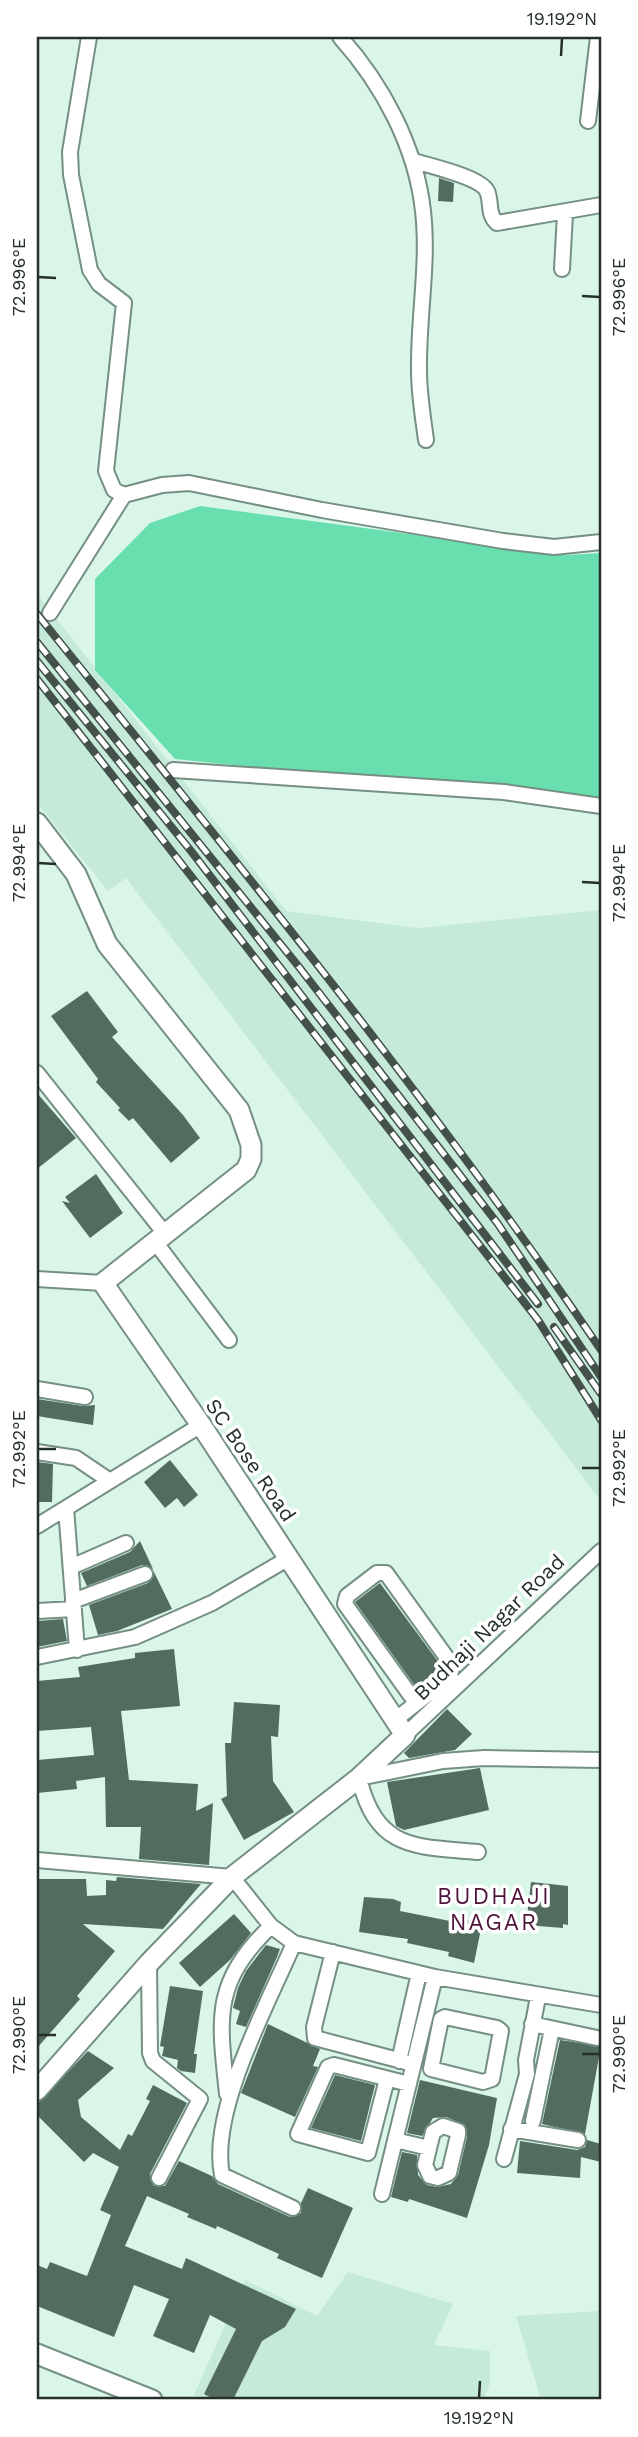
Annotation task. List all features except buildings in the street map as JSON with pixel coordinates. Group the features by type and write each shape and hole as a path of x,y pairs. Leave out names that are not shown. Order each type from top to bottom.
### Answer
{"street":[{"path":"89,37 70,152 71,175 90,270 99,284 124,303 107,471 114,491 124,495 162,485 189,483 322,510 503,541 554,547 601,542"},
{"path":"340,37 389,106 414,161 424,212 419,370 426,440"},
{"path":"588,121 598,37"},
{"path":"414,161 478,182 488,193 490,212 497,223 565,214 601,205"},
{"path":"562,269 565,214"},
{"path":"50,613 124,495"},
{"path":"173,770 504,792 601,806"},
{"path":"37,823 76,874 107,944 239,1110 247,1127 251,1159 246,1170 103,1283 37,1279"},
{"path":"37,1073 161,1239 229,1340"},
{"name":"SC Bose Road","path":"103,1283 201,1425 400,1727"},
{"path":"37,1389 85,1397"},
{"path":"37,1527 201,1425"},
{"path":"37,1452 76,1458 110,1481"},
{"path":"66,1508 77,1650"},
{"path":"71,1567 126,1543"},
{"name":"Budhaji Nagar Road","path":"400,1727 601,1551"},
{"path":"37,1657 135,1637 212,1603 289,1558"},
{"path":"37,2090 149,1963 232,1877 359,1777 416,1703 450,1677 452,1664 386,1573 377,1573 347,1596 345,1604 416,1703"},
{"path":"37,1611 74,1605 145,1574"},
{"path":"359,1777 443,1761 485,1758 601,1760"},
{"path":"359,1777 364,1799 374,1816 388,1832 404,1844 478,1852"},
{"path":"37,1860 232,1877 271,1926 294,1943 435,1977 538,1997 601,2005"},
{"path":"271,1926 245,1952 226,1992 220,2012 228,2096 219,2163 222,2175 293,2208"},
{"path":"228,2096 294,1943"},
{"path":"333,1952 314,2027 315,2038 406,2063"},
{"path":"149,1963 150,2053 153,2061 200,2099 227,2112"},
{"path":"382,2194 409,2084 406,2063 419,1973"},
{"path":"406,2063 422,2030 435,1977"},
{"path":"504,2159 527,2074 532,2024 538,1997"},
{"path":"445,2017 497,2028 502,2036 492,2079 483,2082 431,2068 437,2034 441,2019 445,2017"},
{"path":"532,2024 597,2038"},
{"path":"533,2121 552,2029"},
{"path":"422,2030 437,2034"},
{"path":"387,2079 368,2153 298,2134 328,2067 334,2066 409,2084"},
{"path":"159,2178 200,2099"},
{"path":"511,2129 578,2140"},
{"path":"395,2140 429,2148"},
{"path":"37,2354 152,2400"}],"shaded area":[{"path":"200,506 567,555 601,553 601,804 175,759 95,670 95,579 150,523"},
{"path":"37,594 286,911 418,928 601,910 601,1501 126,878 108,891 37,803"},
{"path":"348,2272 453,2304 434,2345 490,2351 490,2382 484,2400 204,2400 194,2395 245,2280 317,2316"},
{"path":"601,2311 601,2400 541,2400 516,2316"}],"railway":[{"path":"37,614 255,885 397,1068 467,1161 601,1350"},
{"path":"37,642 299,967 498,1224 601,1377"},
{"path":"37,661 191,851 538,1304"},
{"path":"37,679 538,1320 601,1420"},
{"path":"554,1327 601,1394"}],"district":[{"name":"BUDHAJI NAGAR","path":"494,1909"}]}
